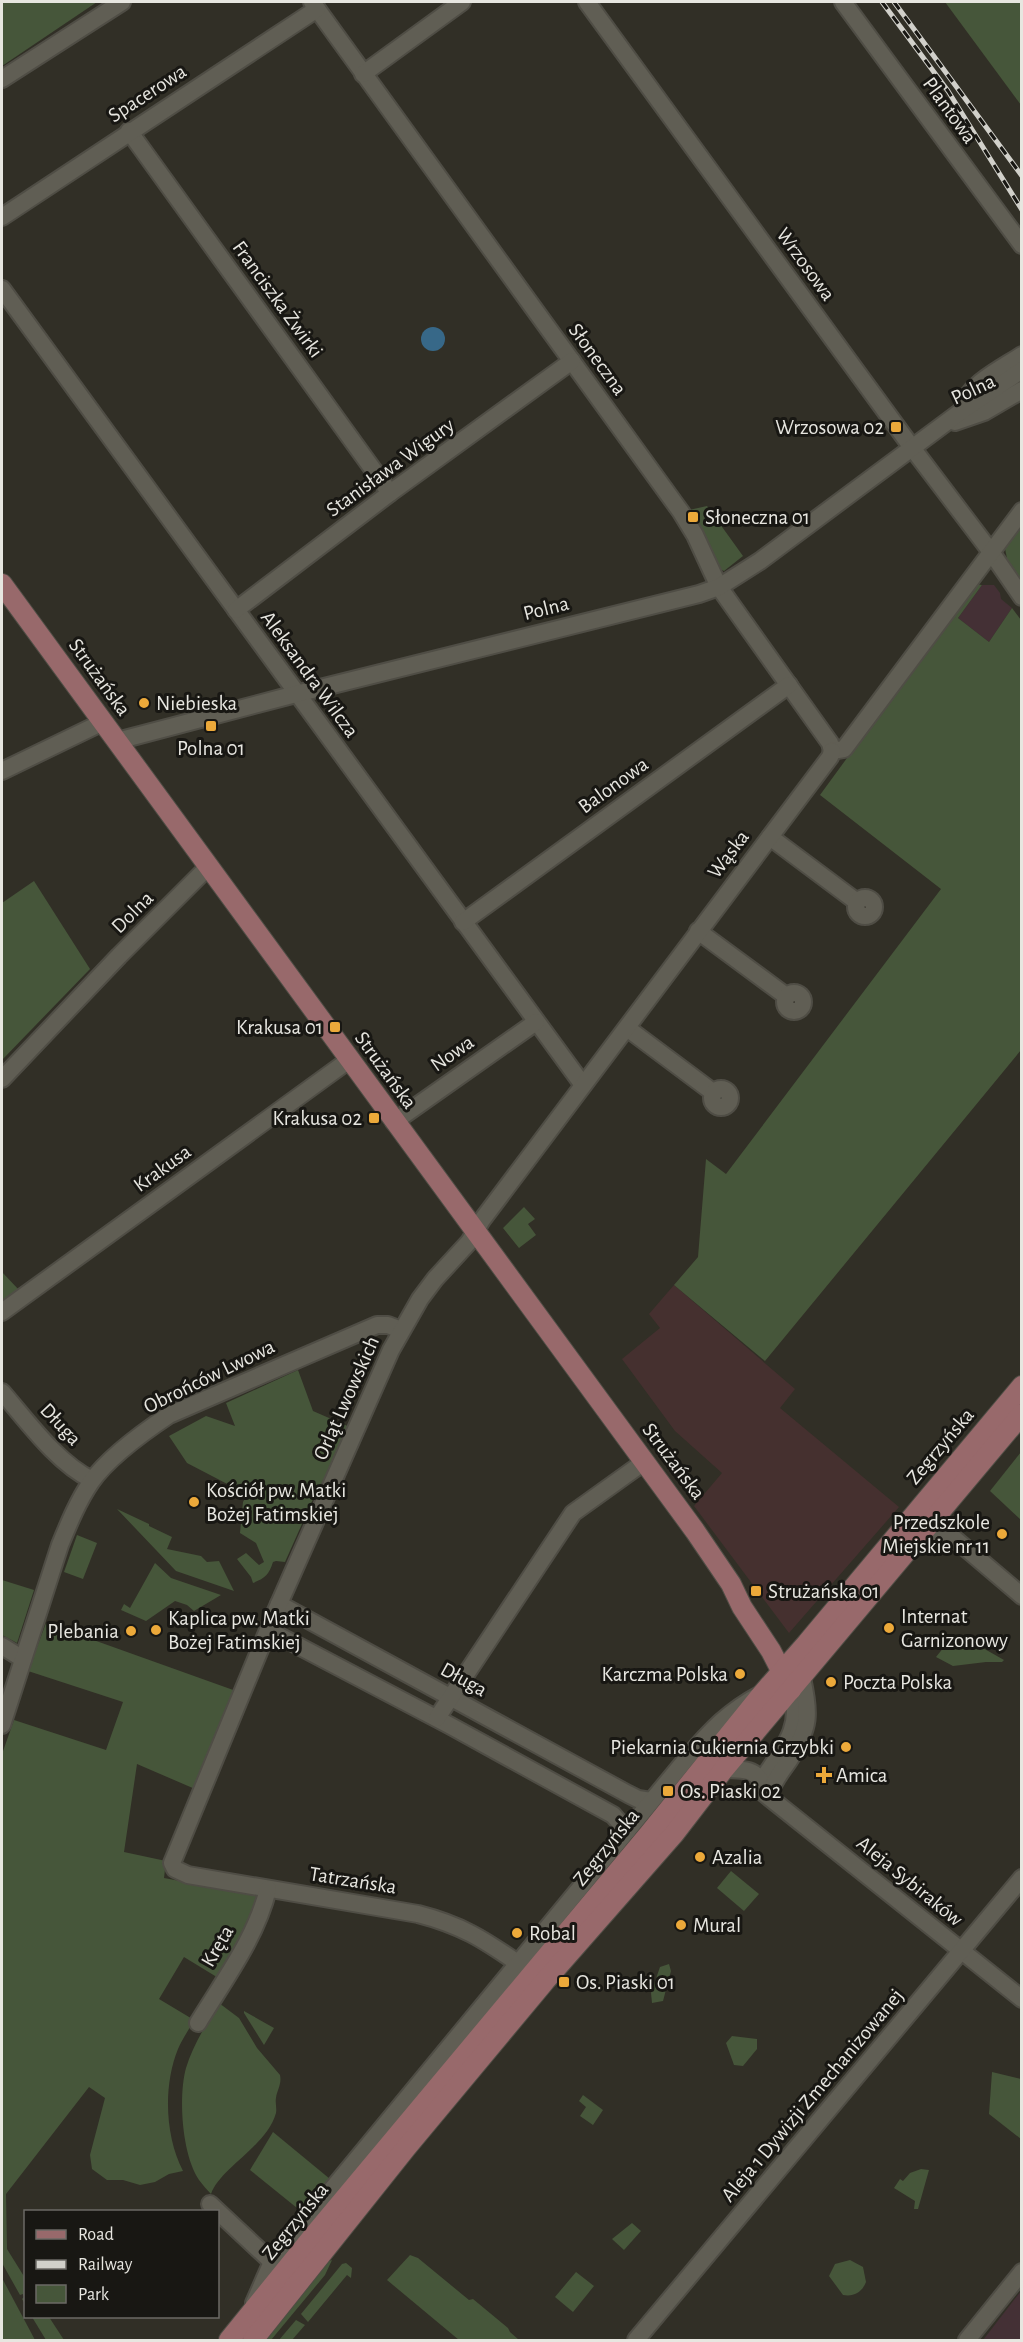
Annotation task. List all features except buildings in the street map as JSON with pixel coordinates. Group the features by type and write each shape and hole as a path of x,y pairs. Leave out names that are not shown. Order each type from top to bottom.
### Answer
{"main road":[{"name":"Strużańska","path":"2,584 644,1462 731,1584 742,1607 771,1651 788,1665 796,1684"},
{"name":"Zegrzyńska","path":"229,2340 649,1834 762,1694 1022,1386"},
{"name":"Zegrzyńska","path":"253,2340 544,1981 674,1834 724,1769 1022,1414"}],"street":[{"path":"2,79 122,2"},
{"path":"363,74 462,2"},
{"name":"Wrzosowa","path":"587,2 1022,597"},
{"name":"Plantowa","path":"843,2 1022,245"},
{"name":"Słoneczna","path":"315,5 686,519 719,586 831,743 832,751"},
{"name":"Spacerowa","path":"2,217 315,5"},
{"name":"Franciszka Żwirki","path":"129,131 390,493"},
{"name":"Aleksandra Wilcza","path":"2,289 584,1085"},
{"name":"Polna","path":"963,410 964,399 970,392 1022,355"},
{"name":"Stanisława Wigury","path":"236,610 390,493 572,361"},
{"name":"Polna","path":"117,741 699,594 719,586 760,561 963,410 1022,370"},
{"name":"Polna","path":"942,426 984,412 1022,390"},
{"name":"Wąska","path":"475,1232 830,757 832,751 844,749 1022,511"},
{"name":"Balonowa","path":"463,922 789,685"},
{"path":"2,771 102,722"},
{"path":"770,837 857,902"},
{"name":"Dolna","path":"2,1079 208,867"},
{"path":"698,931 786,996"},
{"name":"Nowa","path":"394,1122 536,1022"},
{"path":"627,1028 714,1093"},
{"name":"Krakusa","path":"2,1312 349,1060"},
{"name":"Orląt Lwowskich","path":"172,1863 279,1604 401,1330 435,1279 469,1242 475,1232"},
{"name":"Obrońców Lwowa","path":"2,1725 60,1545 72,1516 92,1480 142,1433 170,1415 377,1325 388,1325 401,1330"},
{"name":"Długa","path":"2,1392 63,1460 78,1473 92,1480"},
{"path":"437,1719 573,1513 644,1462"},
{"path":"947,1503 949,1534"},
{"path":"919,1536 934,1532 949,1534 1022,1596"},
{"name":"Długa","path":"279,1604 628,1794 638,1799 651,1801"},
{"path":"268,1630 614,1815 627,1831"},
{"path":"2,1646 23,1659"},
{"path":"761,1782 793,1729 796,1684"},
{"path":"769,1798 775,1781 800,1742 806,1725 808,1713 796,1684"},
{"path":"244,2322 272,2262 459,2033 519,1964 714,1726 739,1706 762,1694"},
{"path":"724,1769 749,1770 759,1776 761,1782"},
{"name":"Aleja Sybiraków","path":"761,1782 762,1790 769,1798 1022,1999"},
{"path":"614,1815 624,1807 628,1794"},
{"name":"Tatrzańska","path":"172,1863 175,1869 188,1875 418,1914 452,1923 485,1940 519,1964"},
{"name":"Aleja 1 Dywizji Zmechanizowanej","path":"636,2340 1022,1878"},
{"name":"Kręta","path":"198,2023 259,1919 268,1888"},
{"path":"210,2204 216,2210"},
{"path":"219,2212 272,2262"},
{"path":"967,2340 1022,2272"}],"shaded area":[{"path":"982,585 994,585 1001,599 1012,608 989,642 958,618"},
{"path":"674,1285 795,1389 780,1408 899,1507 789,1633 694,1506 722,1473 675,1431 622,1359 660,1328 649,1314"},
{"path":"1021,2291 1021,2340 983,2340"}],"green space":[{"path":"2,2 97,2 2,66"},
{"path":"945,2 1021,2 1021,105"},
{"path":"707,506 743,556 724,571 720,569 699,525 689,510"},
{"path":"1021,516 1021,581 1008,564 1004,543"},
{"path":"974,584 982,585 958,618 989,642 1012,608 1021,620 1021,1050 765,1361 674,1285 698,1257 706,1159 726,1174 941,889 820,795"},
{"path":"34,881 90,969 2,1060 2,903"},
{"path":"524,1207 535,1219 528,1224 536,1235 519,1248 503,1228"},
{"path":"2,1272 19,1290 2,1303"},
{"path":"298,1370 313,1411 352,1428 314,1497 285,1562 273,1562 266,1576 253,1583 237,1559 246,1553 259,1565 264,1562 256,1543 240,1533 243,1502 249,1490 245,1481 235,1488 187,1463 169,1436 206,1416 235,1426 226,1403"},
{"path":"1021,1452 1021,1520 990,1491"},
{"path":"117,1509 172,1537 167,1549 201,1556 207,1562 219,1561 234,1591 176,1571"},
{"path":"77,1535 97,1543 83,1579 64,1572"},
{"path":"155,1563 171,1578 221,1595 194,1611 187,1605 175,1601 146,1621 121,1610 124,1604 130,1608"},
{"path":"2,1580 34,1590 17,1643 2,1635"},
{"path":"46,1623 236,1691 195,1789 137,1764 124,1852 166,1861 164,1878 260,1896 241,1944 220,1979 184,1957 159,1999 194,2020 181,2042 173,2063 168,2095 170,2127 183,2171 140,2185 123,2180 107,2180 92,2169 90,2155 105,2098 89,2087 6,2194 7,2249 24,2276 24,2297 23,2294 20,2295 2,2263 2,1754 14,1720 106,1750 123,1702 28,1671"},
{"path":"960,1635 1004,1660 953,1666 936,1657 952,1637"},
{"path":"731,1871 759,1894 744,1911 717,1888"},
{"path":"669,1964 671,1971 663,2001 652,2003 651,1993 660,1967"},
{"path":"219,2003 239,2018 257,2048 280,2075 280,2081 276,2098 276,2113 271,2125 254,2146 216,2184 211,2194 199,2180 189,2156 183,2125 182,2094 189,2059"},
{"path":"244,2011 274,2028 264,2045 244,2013"},
{"path":"732,2036 757,2039 757,2049 743,2066 734,2065 726,2043"},
{"path":"992,2072 1021,2079 1021,2139 989,2114"},
{"path":"583,2095 603,2110 593,2125 580,2116 586,2107 579,2101"},
{"path":"273,2132 330,2179 302,2212 250,2170"},
{"path":"921,2169 929,2170 918,2209 914,2209 915,2201 894,2188 900,2179 903,2181 910,2173"},
{"path":"632,2223 641,2231 624,2250 612,2239"},
{"path":"410,2255 418,2258 469,2300 473,2299 519,2340 459,2340 387,2280"},
{"path":"332,2260 325,2275 271,2340 262,2340 327,2262"},
{"path":"850,2260 863,2267 866,2282 857,2293 843,2295 829,2276 835,2264"},
{"path":"346,2263 352,2268 351,2278 347,2275 308,2322 301,2314 342,2264"},
{"path":"576,2272 594,2286 573,2312 555,2297"},
{"path":"2,2278 35,2340 2,2340"},
{"path":"33,2318 50,2318 64,2340 46,2340"},
{"path":"296,2320 305,2325 292,2340 279,2340"}],"water":[{"path":"433,327 442,330 445,339 442,348 433,351 424,348 421,339 424,330"}],"railway":[{"path":"882,2 948,91 1022,210"},
{"path":"894,2 1022,176"}],"place":[{"name":"Wrzosowa 02","path":"896,427"},
{"name":"Słoneczna 01","path":"693,517"},
{"name":"Niebieska","path":"144,703"},
{"name":"Polna 01","path":"211,726"},
{"name":"Krakusa 01","path":"335,1027"},
{"name":"Krakusa 02","path":"374,1118"},
{"name":"Kościół pw. Matki Bożej Fatimskiej","path":"194,1502"},
{"name":"Przedszkole Miejskie nr 11","path":"1002,1534"},
{"name":"Strużańska 01","path":"756,1591"},
{"name":"Internat Garnizonowy","path":"889,1628"},
{"name":"Kaplica pw. Matki Bożej Fatimskiej","path":"156,1630"},
{"name":"Plebania","path":"131,1631"},
{"name":"Karczma Polska","path":"740,1674"},
{"name":"Poczta Polska","path":"831,1682"},
{"name":"Piekarnia Cukiernia Grzybki","path":"846,1747"},
{"name":"Amica","path":"824,1775"},
{"name":"Os. Piaski 02","path":"668,1791"},
{"name":"Azalia","path":"700,1857"},
{"name":"Mural","path":"681,1925"},
{"name":"Robal","path":"517,1933"},
{"name":"Os. Piaski 01","path":"564,1982"}]}
